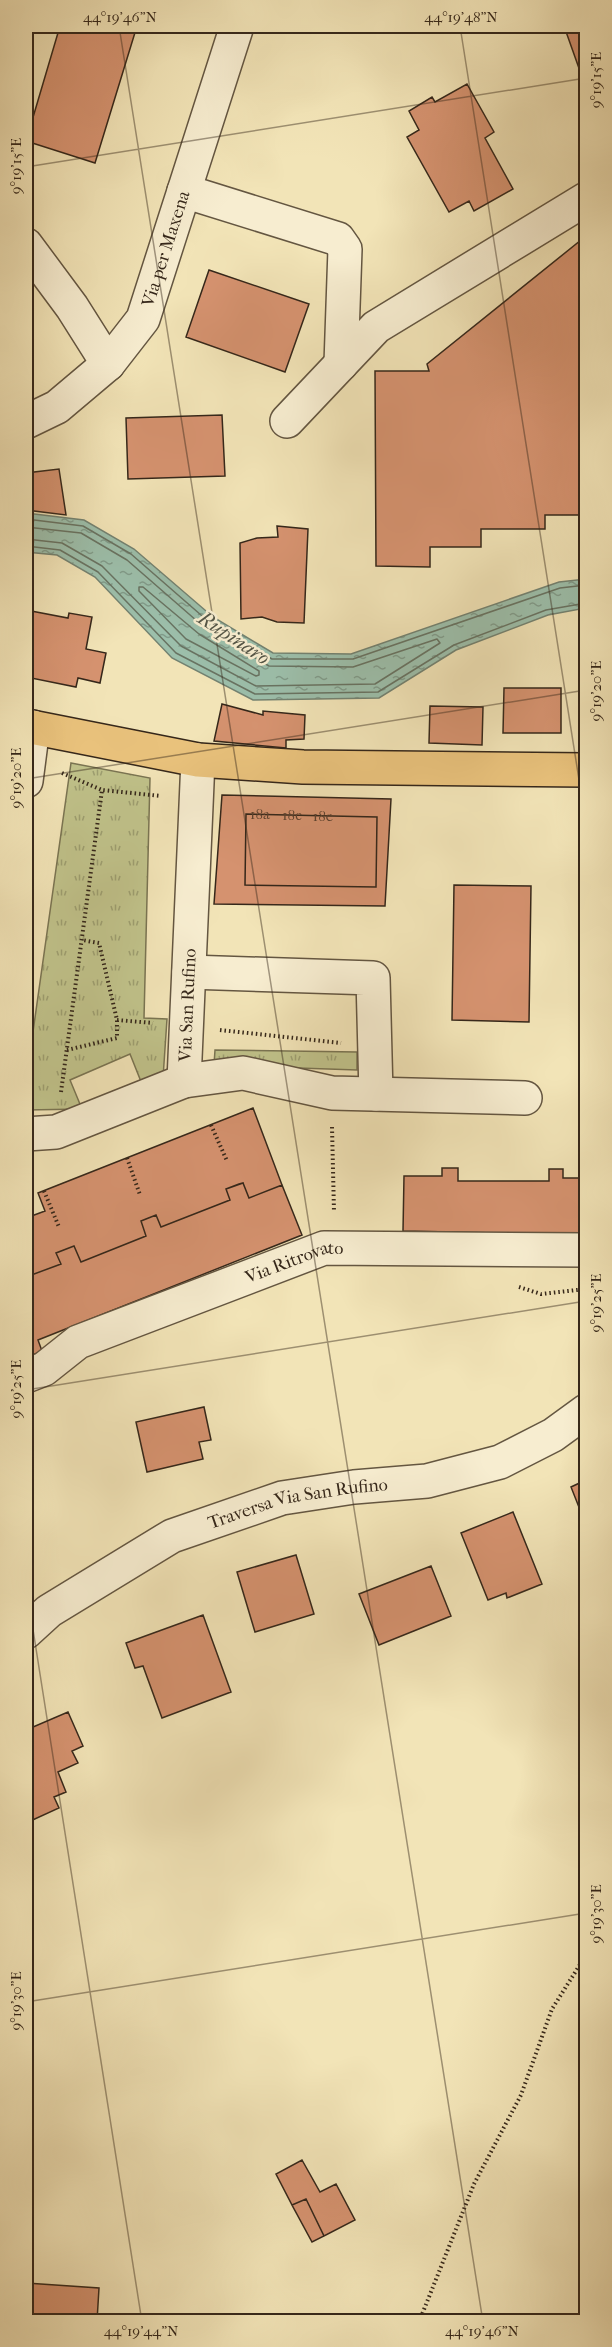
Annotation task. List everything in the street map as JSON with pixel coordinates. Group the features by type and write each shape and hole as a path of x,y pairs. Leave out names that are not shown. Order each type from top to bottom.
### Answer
{"main road":[{"path":"28,748 303,767 586,770"}],"street":[{"name":"Via per Maxena","path":"26,422 57,407 108,364 143,319 237,26"},
{"path":"184,191 338,239 345,249 341,364"},
{"path":"287,422 376,327 586,199"},
{"path":"26,245 72,307 108,364"},
{"name":"Via San Rufino","path":"41,1133 184,1081 198,760"},
{"path":"189,972 373,978 376,1094"},
{"path":"184,1081 243,1073 332,1093 525,1098"},
{"name":"Via Ritrovato","path":"26,1376 44,1369 78,1342 324,1248 586,1250"},
{"name":"Traversa Via San Rufino","path":"26,1632 49,1611 172,1536 282,1498 354,1487 427,1481 500,1462 553,1435 586,1411"}],"path":[{"path":"28,748 102,790 197,799"},
{"path":"41,1133 67,1050 102,790"},
{"path":"67,1050 117,1038 117,1020 99,943 82,940"},
{"path":"117,1020 345,1044"},
{"path":"332,1093 335,1248"},
{"path":"211,1125 227,1161"},
{"path":"127,1158 140,1195"},
{"path":"44,1191 59,1227"},
{"path":"419,2322 474,2184 521,2095 552,2009 586,1955"}],"green space":[{"path":"71,763 150,778 144,1018 167,1019 163,1078 142,1084 130,1054 70,1080 82,1109 26,1110 29,1060"},
{"path":"215,1050 357,1052 357,1070 214,1065"}],"water":[{"name":"Rupinaro","path":"26,513 84,520 134,549 213,617 273,653 351,654 559,582 586,579 586,608 548,615 456,650 379,698 253,700 172,658 95,577 57,555 26,552"}],"building":[{"path":"60,26 137,26 95,163 26,141"},
{"path":"564,26 586,26 586,88"},
{"path":"467,84 494,132 485,138 513,189 474,211 469,201 449,212 407,137 419,130 409,111 432,97 435,102"},
{"path":"586,236 586,515 545,515 545,529 481,529 481,547 430,547 430,567 376,566 375,371 429,371 427,364"},
{"path":"209,270 309,304 285,372 186,337"},
{"path":"222,415 225,476 128,479 126,418"},
{"path":"59,469 66,515 26,510 26,473"},
{"path":"277,526 308,529 304,623 277,622 262,617 241,619 240,543 257,538 278,537"},
{"path":"26,610 68,618 69,613 92,617 86,649 106,653 100,683 78,678 76,687 26,677"},
{"path":"504,688 561,688 561,733 503,733"},
{"path":"222,704 263,715 263,711 305,715 304,739 286,740 286,748 214,741"},
{"path":"430,706 483,707 482,745 429,743"},
{"path":"222,795 391,799 385,906 214,904"},
{"path":"246,814 377,817 376,887 245,885"},
{"path":"454,885 531,886 529,1022 452,1020"},
{"path":"253,1108 282,1185 249,1198 243,1183 239,1184 226,1189 230,1200 161,1227 156,1215 141,1221 146,1236 81,1262 74,1246 56,1253 61,1264 26,1277 26,1218 45,1211 38,1193"},
{"path":"442,1168 458,1168 458,1181 549,1181 549,1169 563,1169 563,1178 586,1178 586,1235 403,1231 404,1176 442,1176"},
{"path":"243,1183 249,1198 282,1185 302,1235 38,1340 42,1351 26,1358 26,1277 61,1264 56,1253 74,1246 81,1262 146,1236 141,1221 156,1215 161,1227 230,1200 226,1189"},
{"path":"204,1407 211,1440 199,1442 203,1459 147,1472 136,1422"},
{"path":"586,1480 586,1525 571,1487"},
{"path":"513,1512 542,1584 507,1598 506,1593 488,1600 461,1533"},
{"path":"296,1555 314,1614 255,1632 237,1572"},
{"path":"431,1566 451,1616 379,1645 359,1594"},
{"path":"203,1615 231,1692 162,1718 143,1666 135,1668 126,1643"},
{"path":"68,1712 83,1746 72,1751 78,1763 58,1772 66,1792 54,1797 59,1808 26,1823 26,1730"},
{"path":"302,2160 320,2192 336,2184 355,2220 324,2236 306,2199 292,2205 276,2174"},
{"path":"306,2199 324,2236 312,2242 292,2205"},
{"path":"26,2283 99,2288 97,2321 26,2315"}]}
